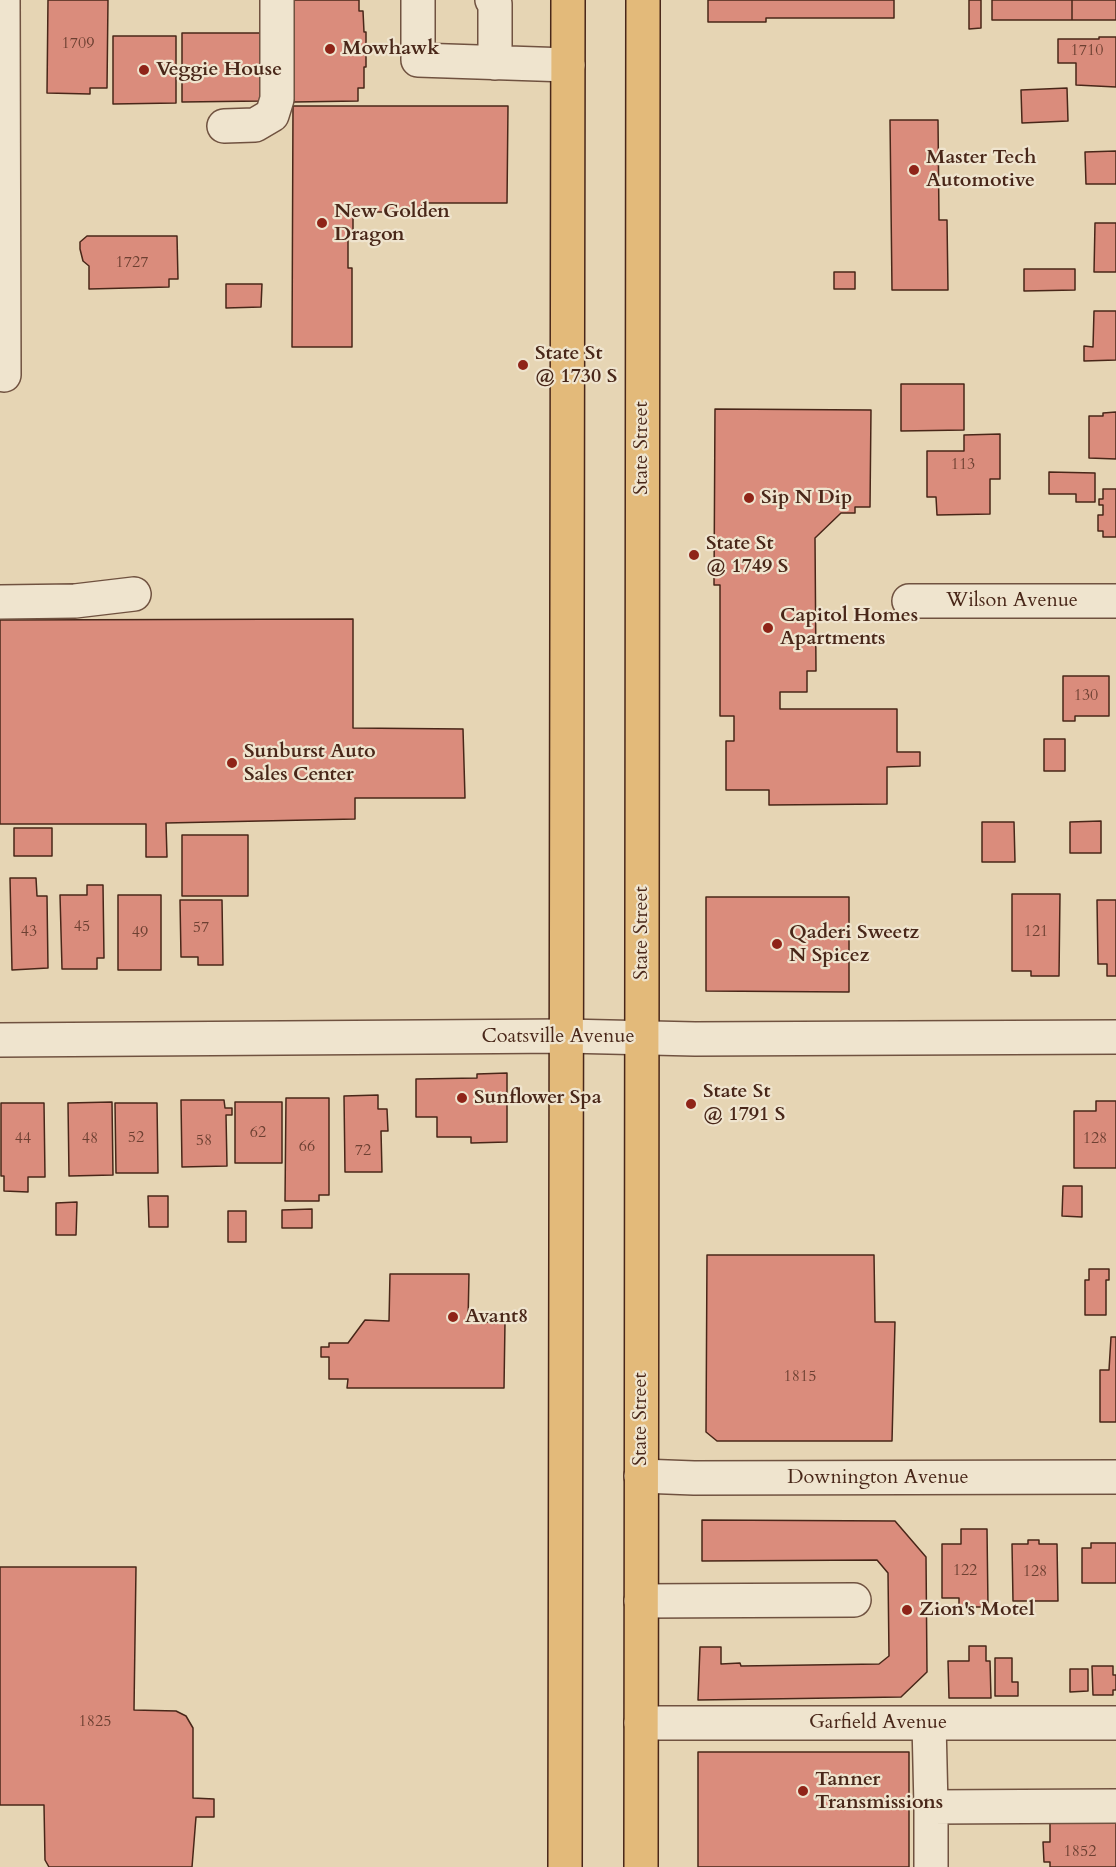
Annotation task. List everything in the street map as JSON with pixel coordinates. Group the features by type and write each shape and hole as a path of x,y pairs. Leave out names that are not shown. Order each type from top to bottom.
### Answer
{"main road":[{"path":"565,1867 568,0"},
{"name":"State Street","path":"641,1867 643,0"}],"street":[{"path":"3,0 4,375"},
{"path":"224,126 255,125 272,115 277,99 277,0"},
{"path":"418,0 418,60 568,65"},
{"path":"492,0 495,4 495,63"},
{"path":"0,602 75,601 134,594"},
{"name":"Wilson Avenue","path":"909,601 1116,601"},
{"name":"Coatsville Avenue","path":"0,1040 566,1036 695,1039 1116,1037"},
{"name":"Downington Avenue","path":"641,1476 694,1478 1116,1477"},
{"path":"641,1601 854,1600"},
{"name":"Garfield Avenue","path":"641,1723 1116,1723"},
{"path":"929,1723 931,1867"},
{"path":"931,1807 1116,1806"}],"building":[{"path":"48,0 108,0 107,88 90,88 90,94 47,93"},
{"name":"Mowhawk","path":"293,0 359,0 359,11 363,11 364,32 366,32 366,67 364,67 364,88 358,88 358,101 294,102"},
{"path":"708,0 894,0 894,18 766,18 766,22 708,22"},
{"path":"969,0 981,0 981,28 969,29"},
{"path":"992,0 1072,0 1072,20 992,20"},
{"path":"1072,0 1116,0 1116,20 1072,20"},
{"path":"182,33 262,33 262,101 182,102"},
{"name":"Veggie House","path":"113,36 176,36 176,103 113,104"},
{"path":"1099,37 1116,37 1116,87 1076,85 1076,63 1058,63 1058,39 1099,39"},
{"path":"1067,88 1068,121 1022,123 1021,90"},
{"name":"New Golden Dragon","path":"293,106 508,106 507,203 422,203 422,212 353,212 353,234 348,234 348,268 352,268 352,347 292,347"},
{"name":"Master Tech Automotive","path":"890,120 938,120 939,220 947,220 948,290 892,290"},
{"path":"1116,151 1116,184 1086,184 1085,152"},
{"path":"1095,223 1116,223 1116,272 1094,272"},
{"path":"87,236 177,236 178,279 169,279 169,287 89,289 89,266 83,261 80,249 80,242"},
{"path":"1024,269 1075,269 1075,290 1024,291"},
{"path":"834,272 855,272 855,289 834,289"},
{"path":"226,284 262,284 261,307 226,308"},
{"path":"1094,311 1116,311 1116,360 1084,361 1084,346 1093,347"},
{"path":"901,384 964,384 964,430 901,431"},
{"name":"Capitol Homes Apartments","path":"715,409 871,410 870,507 855,507 855,513 841,513 815,538 816,671 807,671 807,692 780,692 780,709 897,709 897,752 920,752 920,766 887,767 887,804 769,805 769,790 726,790 726,741 734,741 734,716 720,716 720,585 714,585"},
{"path":"1116,412 1116,459 1089,458 1089,416 1103,416 1103,413"},
{"path":"1000,434 1000,479 990,479 990,514 937,515 936,497 927,497 927,451 964,451 964,435"},
{"path":"1049,472 1095,473 1095,502 1076,502 1076,494 1049,494"},
{"path":"1103,489 1116,489 1116,537 1103,537 1103,531 1098,531 1098,515 1103,515 1103,505 1099,505 1099,499 1103,499"},
{"name":"Sunburst Auto Sales Center","path":"353,619 353,728 463,729 465,798 355,798 355,819 166,823 167,857 146,857 146,824 0,824 0,620"},
{"path":"1063,676 1109,676 1109,716 1075,716 1075,721 1063,721"},
{"path":"1044,739 1065,739 1065,771 1044,771"},
{"path":"1101,821 1101,853 1070,853 1070,822"},
{"path":"982,822 1014,822 1015,862 982,862"},
{"path":"14,828 52,828 52,856 14,856"},
{"path":"182,835 248,835 248,896 182,896"},
{"path":"10,878 36,878 37,896 47,896 48,968 12,970"},
{"path":"87,885 103,885 104,958 97,958 97,969 62,969 60,895 87,895"},
{"path":"1012,894 1060,894 1059,976 1031,976 1031,971 1012,971"},
{"path":"118,895 161,895 161,970 118,970"},
{"name":"Qaderi Sweetz N Spicez","path":"706,897 849,897 849,992 706,991"},
{"path":"180,900 222,900 223,965 198,965 198,957 181,957"},
{"path":"1097,900 1116,900 1116,976 1107,976 1107,964 1098,964"},
{"name":"Sunflower Spa","path":"507,1073 507,1142 471,1143 471,1137 437,1137 437,1117 416,1117 416,1079 477,1078 477,1074"},
{"path":"378,1095 378,1109 387,1109 388,1131 381,1131 382,1172 345,1172 344,1096"},
{"path":"286,1098 329,1098 329,1195 319,1195 319,1201 285,1201"},
{"path":"181,1100 224,1100 225,1108 232,1108 232,1115 226,1115 227,1166 182,1167"},
{"path":"1096,1101 1116,1101 1116,1168 1074,1168 1074,1111 1096,1111"},
{"path":"112,1102 113,1175 69,1176 68,1103"},
{"path":"235,1102 282,1102 282,1163 235,1163"},
{"path":"1,1103 44,1103 45,1177 28,1177 28,1192 4,1191 4,1176 1,1176"},
{"path":"115,1103 157,1103 158,1173 116,1173"},
{"path":"1063,1186 1082,1186 1082,1217 1062,1216"},
{"path":"148,1196 168,1196 168,1227 149,1227"},
{"path":"77,1202 76,1235 56,1235 56,1203"},
{"path":"312,1209 312,1228 282,1228 282,1210"},
{"path":"228,1211 246,1211 246,1242 228,1242"},
{"path":"707,1255 874,1255 875,1322 895,1322 892,1441 717,1441 706,1432"},
{"path":"1089,1269 1109,1269 1109,1280 1106,1280 1106,1315 1085,1315 1085,1280 1089,1280"},
{"path":"390,1274 469,1274 468,1322 505,1322 504,1388 347,1388 348,1379 329,1379 329,1357 321,1357 321,1347 329,1347 329,1343 348,1343 365,1320 389,1321"},
{"path":"1111,1337 1116,1337 1116,1422 1100,1422 1100,1370 1109,1370"},
{"name":"Zion's Motel","path":"702,1520 895,1521 926,1557 927,1672 901,1697 698,1700 700,1647 721,1647 721,1664 740,1663 741,1666 879,1664 889,1656 888,1573 877,1560 702,1561"},
{"path":"961,1529 987,1529 988,1607 959,1607 959,1598 942,1598 942,1544 961,1544"},
{"path":"1028,1540 1039,1540 1039,1544 1057,1544 1058,1601 1013,1601 1012,1544 1028,1544"},
{"path":"1091,1543 1116,1543 1116,1583 1082,1583 1082,1548 1091,1548"},
{"path":"0,1567 136,1567 134,1710 176,1711 186,1716 193,1728 193,1798 214,1799 214,1817 196,1817 192,1867 49,1867 45,1860 44,1805 0,1805"},
{"path":"969,1646 986,1646 986,1661 990,1661 991,1698 949,1698 948,1661 969,1661"},
{"path":"995,1658 1012,1658 1012,1682 1018,1682 1018,1696 995,1696"},
{"path":"1092,1666 1113,1666 1113,1675 1116,1675 1116,1690 1113,1690 1113,1695 1093,1695"},
{"path":"1070,1669 1088,1669 1088,1691 1070,1692"},
{"name":"Tanner Transmissions","path":"698,1752 909,1752 909,1867 698,1867"},
{"path":"1050,1822 1116,1822 1116,1867 1050,1867 1050,1862 1044,1862 1043,1842 1050,1842"}],"place":[{"name":"Mowhawk","path":"330,49"},
{"name":"Veggie House","path":"144,70"},
{"name":"Master Tech Automotive","path":"914,170"},
{"name":"New Golden Dragon","path":"322,223"},
{"name":"State St @ 1730 S","path":"523,365"},
{"name":"Sip N Dip","path":"749,498"},
{"name":"State St @ 1749 S","path":"694,555"},
{"name":"Capitol Homes Apartments","path":"768,628"},
{"name":"Sunburst Auto Sales Center","path":"232,763"},
{"name":"Qaderi Sweetz N Spicez","path":"777,944"},
{"name":"Sunflower Spa","path":"462,1098"},
{"name":"State St @ 1791 S","path":"691,1104"},
{"name":"Avant8","path":"453,1317"},
{"name":"Zion's Motel","path":"907,1610"},
{"name":"Tanner Transmissions","path":"803,1791"}]}
